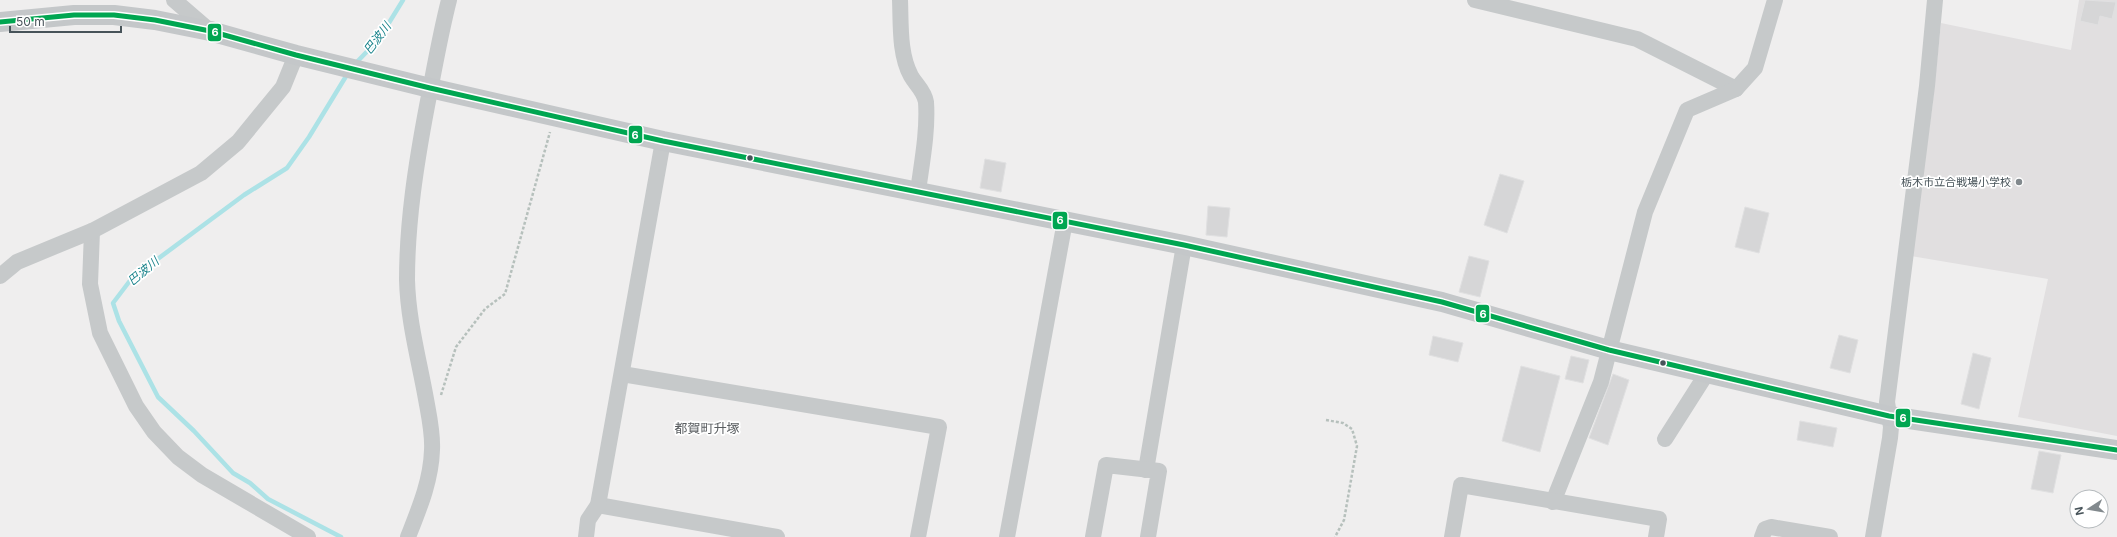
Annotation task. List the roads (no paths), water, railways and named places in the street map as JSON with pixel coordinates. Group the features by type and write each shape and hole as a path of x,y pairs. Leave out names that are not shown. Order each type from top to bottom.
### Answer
{"main road":[{"path":"0,22 74,15 114,15 155,20 210,31 296,55 430,88 663,141 918,191 1184,246 1442,302 1609,350 1889,416 2117,450"}],"street":[{"path":"174,0 210,31"},
{"path":"408,537 424,494 432,450 431,428 410,312 407,281 411,212 416,165 439,37 449,0"},
{"path":"900,0 904,57 911,76 922,89 926,101 926,124 918,191"},
{"path":"1475,0 1637,39 1736,89"},
{"path":"1553,502 1601,382 1646,212 1687,110 1736,89 1755,68 1775,0"},
{"path":"1873,537 1890,438 1887,402 1927,86 1935,0"},
{"path":"0,276 17,262 92,231 200,173 238,142 283,87 296,55"},
{"path":"586,537 588,520 598,505 663,141"},
{"path":"1007,537 1065,222"},
{"path":"92,231 90,284 100,333 136,406 154,432 178,457 202,475 308,537"},
{"path":"1146,470 1184,246"},
{"path":"1665,439 1707,372"},
{"path":"622,374 939,427 918,537"},
{"path":"1093,537 1106,464 1159,471 1148,537"},
{"path":"1452,537 1461,485 1659,519 1656,537"},
{"path":"598,505 777,537"},
{"path":"1762,537 1765,528 1771,527 1830,537"}],"waterway":[{"name":"巴波川","path":"355,64 379,39 403,0"},
{"name":"巴波川","path":"341,537 268,499 250,483 233,473 194,431 158,397 119,321 113,303 132,278 244,195 287,168 309,137 348,73"}],"place":[{"name":"栃木市立合戦場小学校","path":"2019,182"}],"district":[{"name":"都賀町升塚","path":"707,428"}]}
